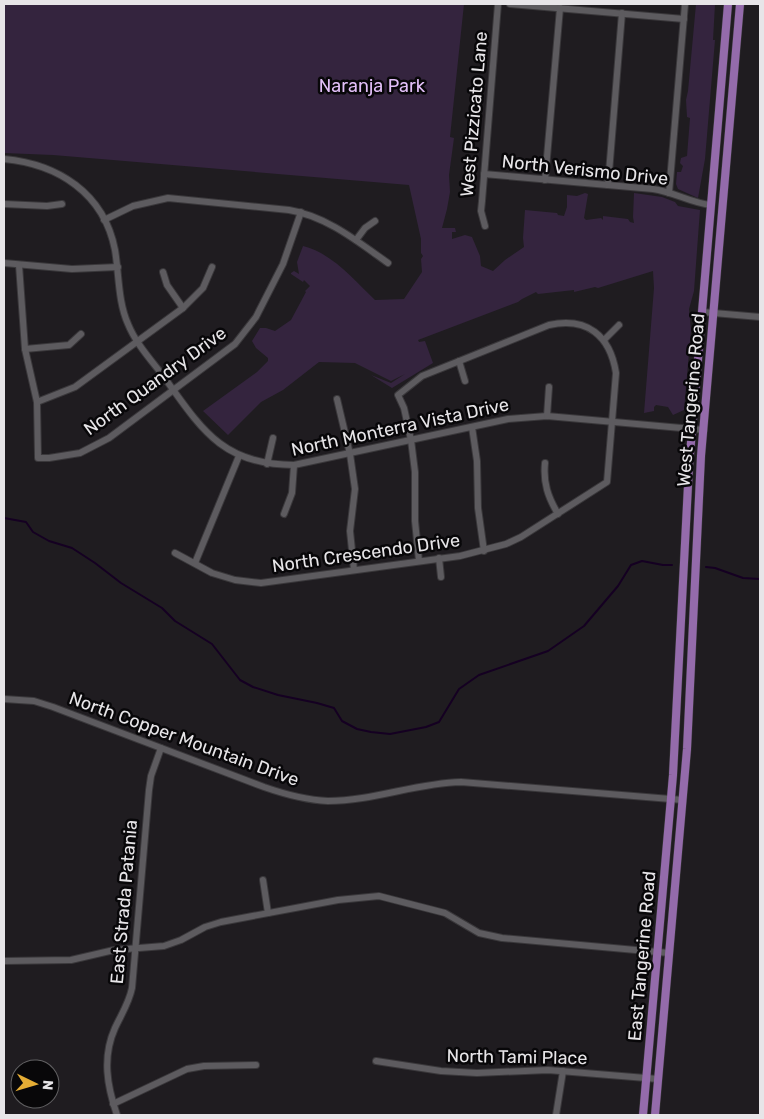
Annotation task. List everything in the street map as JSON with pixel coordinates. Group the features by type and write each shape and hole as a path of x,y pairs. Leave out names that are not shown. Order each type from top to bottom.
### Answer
{"main road":[{"name":"West Tangerine Road","path":"671,799 677,729 685,526 728,4"},
{"name":"West Tangerine Road","path":"683,800 689,717 698,513 740,4"},
{"name":"East Tangerine Road","path":"643,1115 671,799"},
{"name":"East Tangerine Road","path":"655,1115 683,800"}],"street":[{"name":"West Pizzicato Lane","path":"485,226 481,211 498,4"},
{"path":"510,4 684,19"},
{"path":"669,192 685,4"},
{"path":"546,180 560,8"},
{"path":"608,185 622,13"},
{"name":"North Monterra Vista Drive","path":"4,159 31,163 57,172 79,187 97,208 104,220 114,248 124,315 128,325 138,342 207,434 240,456 267,464 294,465 518,418 547,416 704,430"},
{"name":"North Verismo Drive","path":"484,174 653,189 669,192 696,203 711,206"},
{"path":"104,220 133,206 168,198 301,212 320,219 356,240 388,263"},
{"path":"4,204 47,206 62,204"},
{"name":"North Quandry Drive","path":"37,402 38,458 80,453 110,438 235,344 256,317 283,264 301,212"},
{"path":"356,240 365,228 375,221"},
{"path":"4,263 72,269 118,267"},
{"path":"19,265 25,350 37,402 76,387 183,308 203,288 212,267"},
{"path":"163,272 167,285 183,308"},
{"path":"702,312 760,317"},
{"path":"419,561 415,521 415,472 411,440 404,408 398,395 422,376 549,325 560,322 586,327 604,340 614,359 616,373 613,422"},
{"path":"604,340 619,325"},
{"path":"25,350 69,345 82,334"},
{"path":"459,361 465,381"},
{"path":"547,416 549,387"},
{"path":"337,399 350,454 355,489 350,531 354,570"},
{"name":"North Crescendo Drive","path":"176,553 212,572 261,583 440,558 506,544 521,537 607,482 613,422"},
{"path":"472,427 477,461 478,508 484,550"},
{"path":"267,464 273,438"},
{"path":"196,563 240,456"},
{"path":"545,463 545,486 558,514"},
{"path":"284,514 292,493 294,465"},
{"path":"440,558 441,578"},
{"name":"North Copper Mountain Drive","path":"4,699 34,701 48,705 277,792 309,799 327,801 350,799 436,784 461,782 683,800"},
{"name":"East Strada Patania","path":"116,1115 107,1081 108,1052 110,1040 131,994 149,790 151,776 161,748"},
{"path":"263,880 268,913"},
{"path":"4,961 70,960 105,951 169,945 213,924 338,900 380,896 445,913 479,933 492,936 669,954"},
{"name":"North Tami Place","path":"376,1061 414,1068 467,1072 563,1070 658,1079"},
{"path":"113,1104 187,1070 204,1066 256,1065"},
{"path":"556,1115 563,1070"}],"green space":[{"name":"Naranja Park","path":"4,4 464,4 450,137 454,138 449,175 450,192 442,228 455,228 456,232 452,232 452,239 465,235 472,237 480,256 481,266 493,271 524,247 525,210 557,213 564,216 567,207 567,195 588,194 584,218 586,220 601,218 603,220 603,216 628,219 634,223 634,193 662,197 675,202 678,206 700,210 694,291 689,309 691,330 684,410 673,415 668,407 656,405 654,411 644,413 654,288 653,271 598,288 574,292 574,290 538,294 536,292 518,302 418,340 419,342 425,341 433,363 392,388 371,375 391,383 405,374 391,381 355,363 319,362 283,390 261,402 228,435 203,411 257,372 268,361 268,358 256,348 252,341 260,328 275,331 291,320 305,291 310,286 304,280 303,282 291,274 294,271 299,274 297,262 303,246 333,261 375,300 404,299 422,272 421,259 423,256 409,185 53,155 4,153"},
{"path":"696,4 715,4 713,40 715,40 705,159 698,198 678,189 676,184 677,172 681,172 683,166 680,163 681,158 687,156 690,118 687,117 686,100"}],"waterway":[{"path":"4,518 26,522 33,532 49,541 72,548 121,583 162,608 175,621 212,644 240,680 253,687 278,695 334,708 342,721 357,729 390,734 426,727 439,722 459,689 479,675 548,651 584,626 618,586 631,565 642,561 672,565"},
{"path":"706,567 715,568 743,578 760,579"}]}
